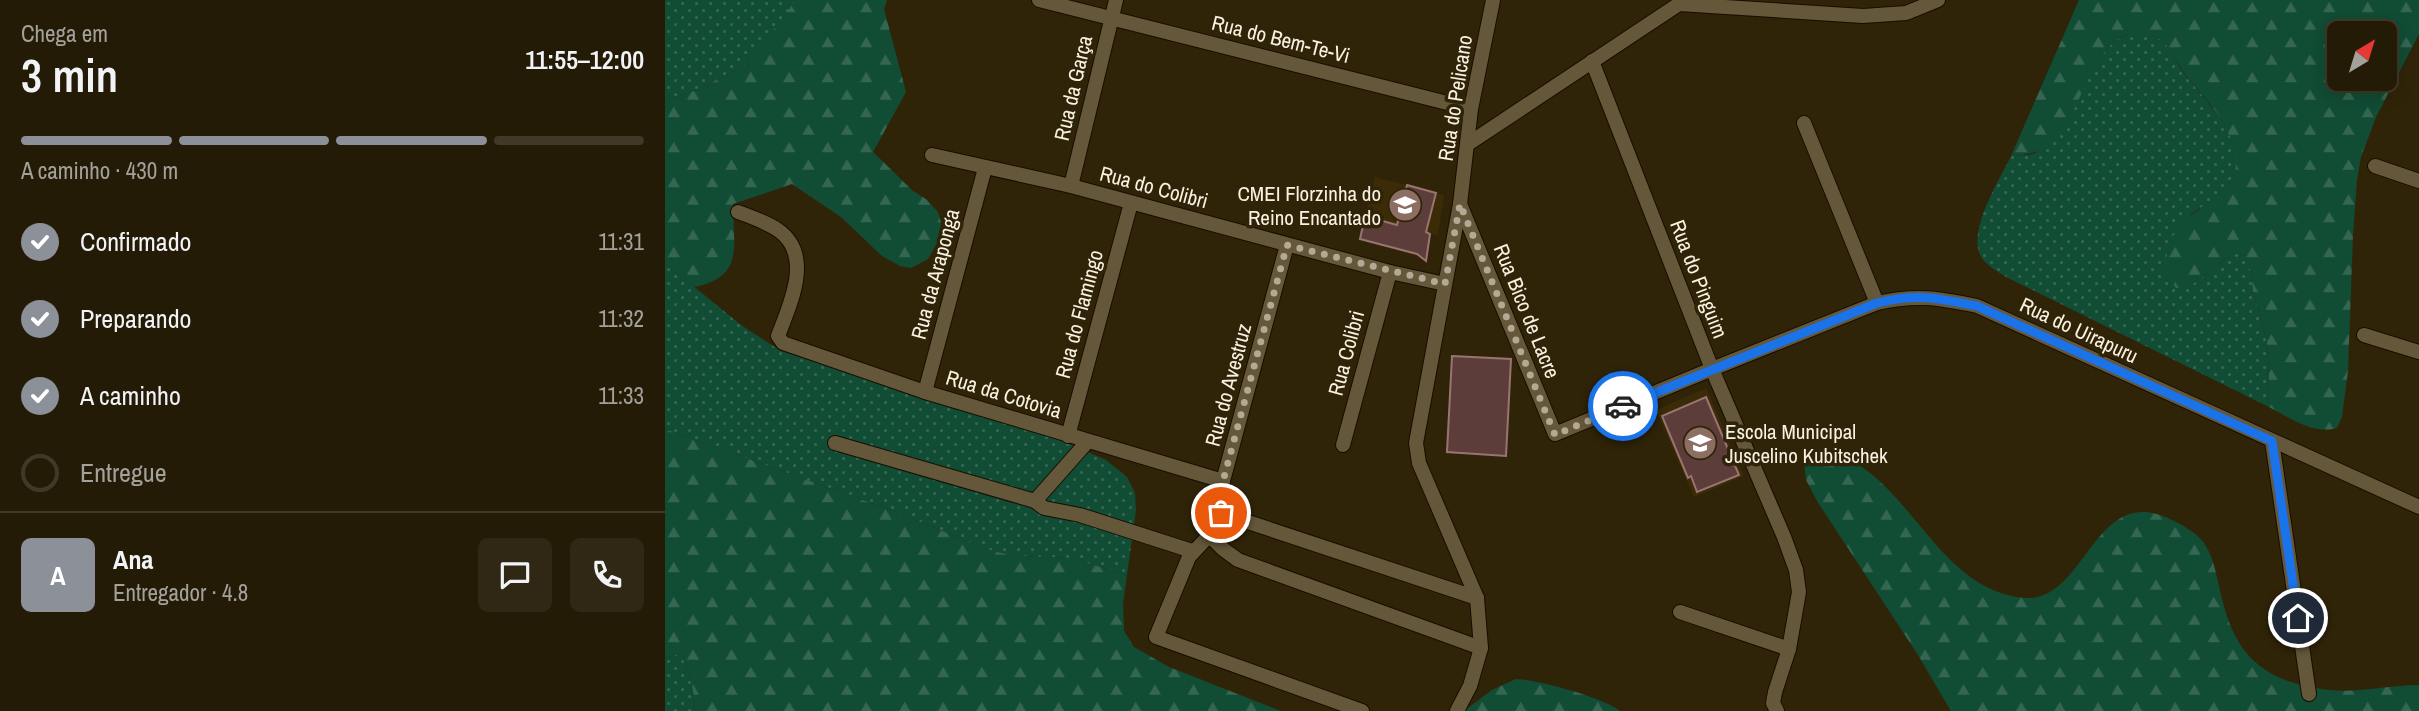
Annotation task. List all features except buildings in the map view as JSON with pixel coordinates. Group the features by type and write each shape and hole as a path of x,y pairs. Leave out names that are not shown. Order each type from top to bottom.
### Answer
{"street":[{"name":"Rua do Bem-Te-Vi","path":"1039,0 1471,109"},
{"name":"Rua da Garça","path":"1072,186 1116,0"},
{"name":"Rua do Pelicano","path":"1481,648 1477,598 1423,475 1416,443 1460,204 1471,109 1493,0"},
{"path":"1468,144 1679,2 1863,16 1906,13 1938,0"},
{"name":"Rua do Pinguim","path":"1592,61 1712,369 1796,570 1799,592 1789,649 1775,692 1773,703 1777,711"},
{"path":"1804,123 1877,303"},
{"name":"Rua do Colibri","path":"932,155 1072,186 1287,245 1445,284"},
{"path":"2375,166 2419,181"},
{"name":"Rua da Araponga","path":"925,392 985,168"},
{"name":"Rua do Flamingo","path":"1068,436 1131,203"},
{"name":"Rua Bico de Lacre","path":"1460,204 1555,435"},
{"name":"Rua da Cotovia","path":"738,212 781,231 794,248 797,268 794,291 778,336 783,343 925,392 1223,481"},
{"name":"Rua do Avestruz","path":"1287,245 1223,481 1221,513 1210,536 1192,551 1157,637 1362,711"},
{"name":"Rua Colibri","path":"1343,445 1390,272"},
{"name":"Rua do Uirapuru","path":"1555,435 1877,303 1903,297 1933,297 1977,306 2419,507"},
{"path":"2364,335 2419,352"},
{"path":"2272,441 2309,694"},
{"path":"1035,501 1088,442"},
{"path":"835,443 1035,501 1044,509 1080,515 1192,551"},
{"path":"1221,513 1477,598"},
{"path":"1210,536 1223,550 1238,560 1481,648 1470,687 1457,711"},
{"path":"1681,612 1789,649"}],"shaded area":[{"name":"CMEI Florzinha do Reino Encantado","path":"1375,177 1444,195 1438,235 1365,216"},
{"name":"Escola Municipal Juscelino Kubitschek","path":"1706,388 1744,476 1694,497 1656,410"}],"green space":[{"path":"665,0 796,2 747,65 694,91 665,101"},
{"path":"796,0 887,0 884,9 906,92 873,152 938,212 941,222 939,240 928,259 911,268 900,266 882,256 841,217 792,184 733,204 734,246 729,267 722,276 694,287 665,263 665,101 694,91 747,65"},
{"path":"2079,0 2419,0 2419,34 2397,76 2397,21 2327,21 2327,91 2389,91 2361,157 2357,180 2348,371 2342,417 2337,428 2328,430 2310,427 2267,406 2267,343 2253,291 2250,266 2245,255 2234,253 2187,288 2176,288 2165,271 2168,250 2176,231 2228,185 2234,176 2236,165 2234,148 2224,124 2162,41 2145,34 2128,34 2114,41 2091,73 2064,129 2055,141 2029,154 2011,156"},
{"path":"2137,31 2156,37 2165,44 2183,72 2219,117 2234,143 2236,169 2229,184 2218,196 2191,214 2187,288 2234,253 2245,255 2250,266 2253,291 2267,343 2267,406 2008,278 1987,264 1978,248 1978,235 1986,207 2011,156 2034,153 2052,140 2075,106 2105,51 2119,38"},
{"path":"665,263 741,325 781,351 1044,433 1106,460 1127,477 1135,493 1136,510 1127,575 1070,558 1014,556 989,550 896,512 665,429"},
{"path":"665,429 896,512 989,550 1014,556 1070,558 1127,575 1123,604 1124,631 1134,647 1169,667 1281,711 695,711 691,682 682,653 665,658"},
{"path":"1820,450 1850,460 1876,478 1942,551 1966,573 1993,590 2025,598 2046,594 2063,582 2107,529 2124,516 2144,512 2170,519 2193,532 2208,549 2228,620 2236,638 2258,664 2288,681 2329,690 2419,685 2419,711 1951,711 1806,480 1804,463"},
{"path":"682,653 691,681 695,711 665,711 665,658"},
{"path":"1516,679 1571,690 1620,711 1464,711 1492,690"}],"way so far":[{"path":"1221,513 1223,481 1287,245 1445,284 1460,204 1555,435 1623,406"}],"place":[{"name":"CMEI Florzinha do Reino Encantado","path":"1405,205"},
{"name":"Escola Municipal Juscelino Kubitschek","path":"1700,443"}],"route":[{"path":"1623,406 1877,303 1903,297 1933,297 1977,306 2272,441 2298,618"}]}
